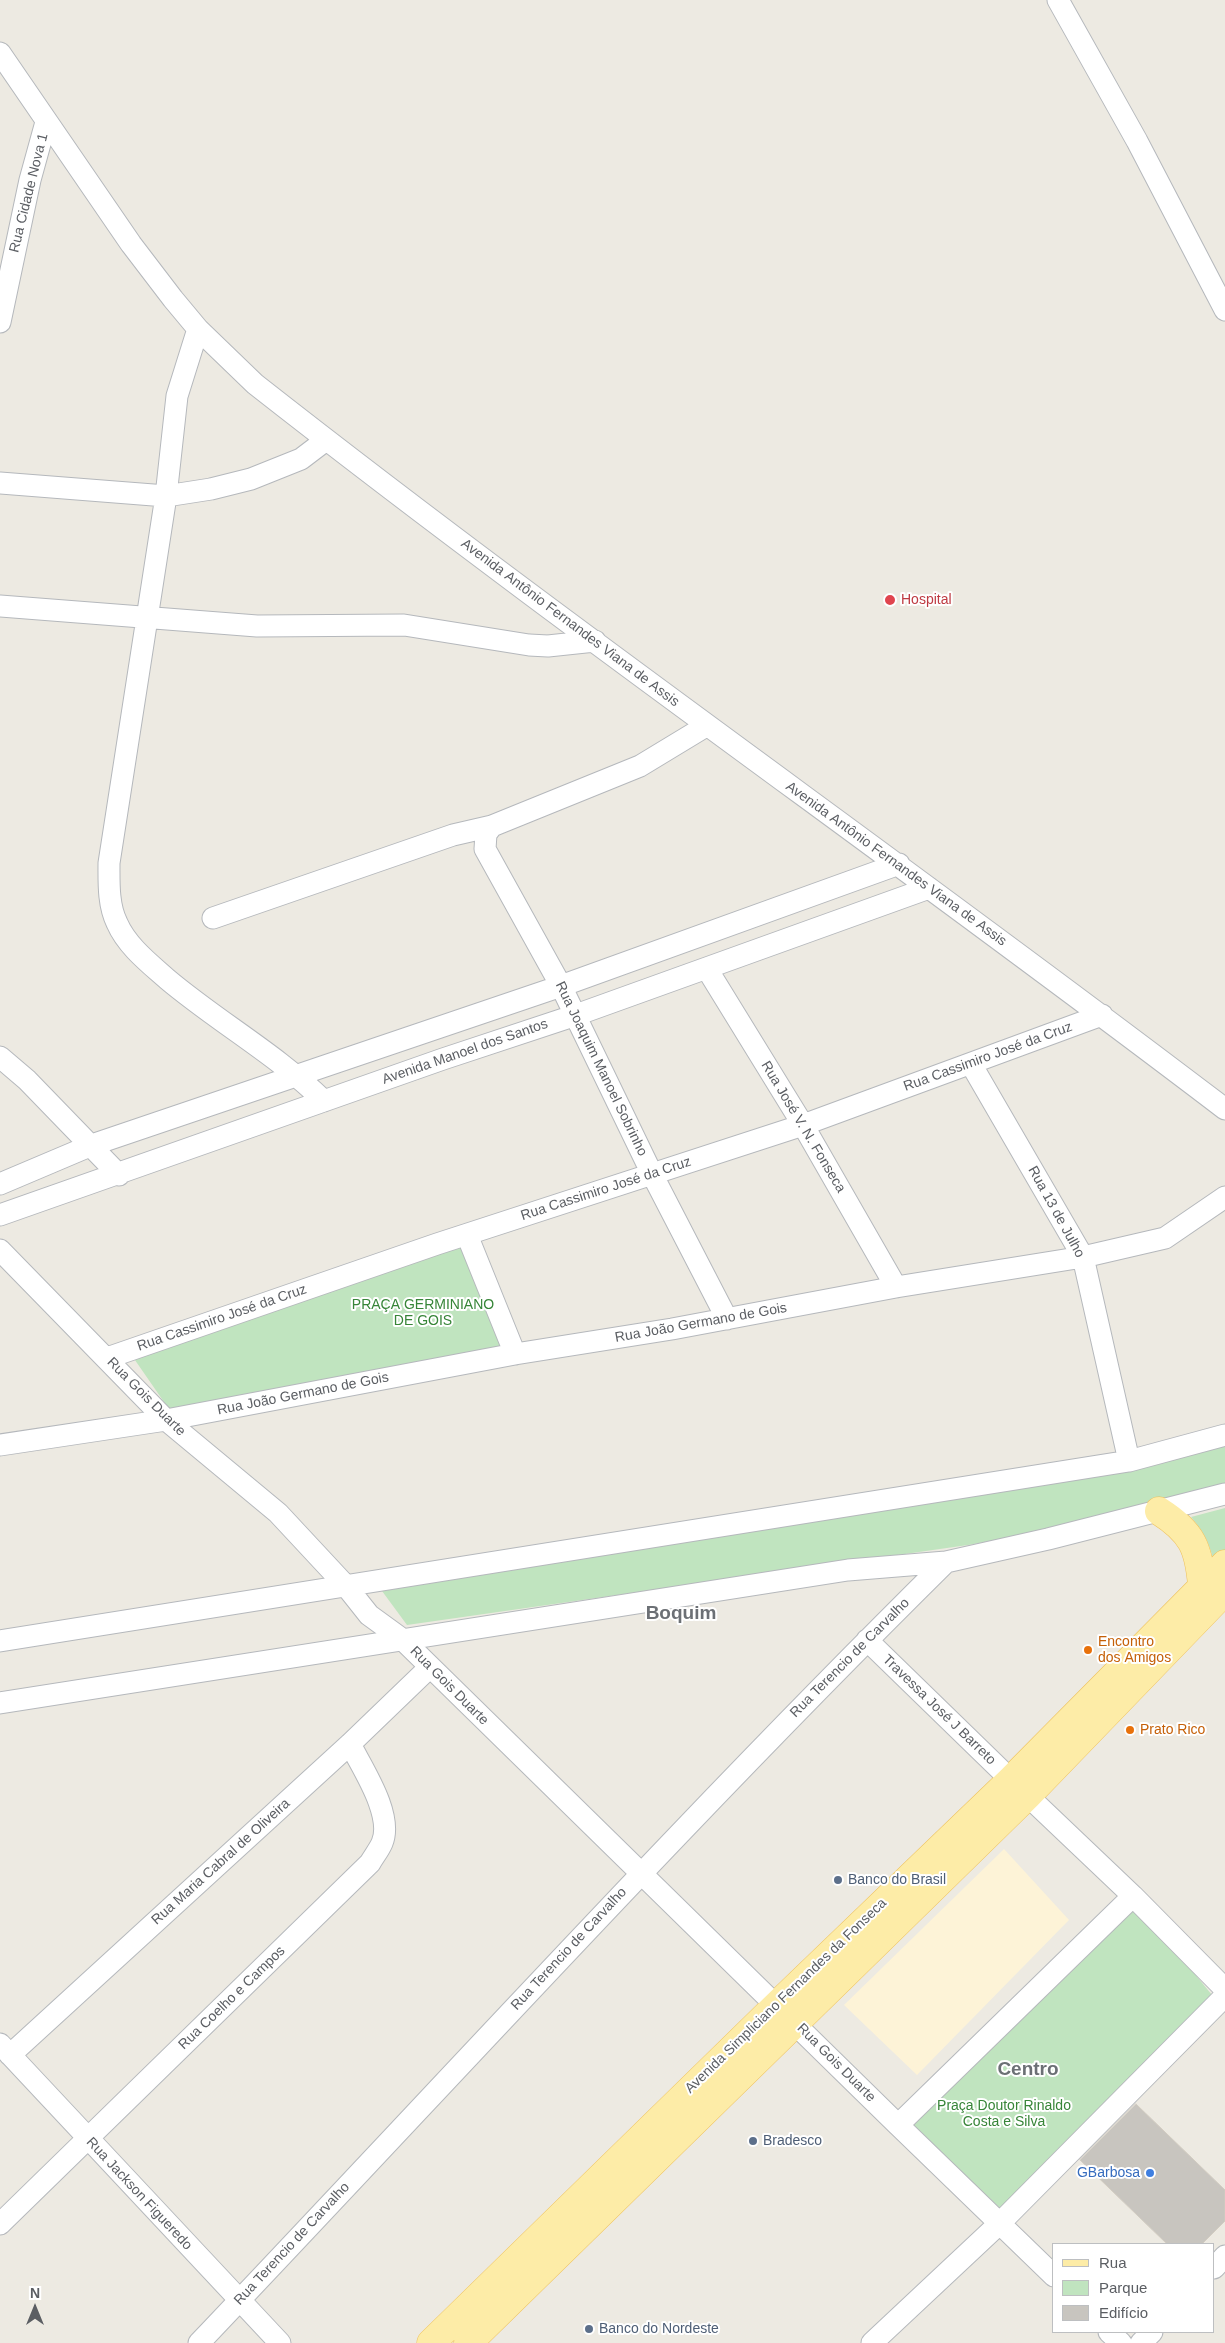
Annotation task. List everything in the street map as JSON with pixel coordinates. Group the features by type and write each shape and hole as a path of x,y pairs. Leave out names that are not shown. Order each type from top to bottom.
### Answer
{"main road":[{"path":"1159,1511 1178,1523 1192,1542 1200,1563 1214,1589"},
{"name":"Avenida Simpliciano Fernandes da Fonseca","path":"468,2343 796,2023 1019,1788 1214,1589 1225,1564"},
{"name":"Avenida Simpliciano Fernandes da Fonseca","path":"431,2343 777,2005 1019,1788"}],"street":[{"path":"1058,0 1137,141 1225,310"},
{"name":"Avenida Antônio Fernandes Viana de Assis","path":"0,53 131,244 198,329 255,384 326,440 706,726 899,864 1225,1108"},
{"name":"Rua Cidade Nova 1","path":"0,322 2,300 30,180 46,122"},
{"path":"198,329 177,396 166,496 109,863 109,892 116,922 130,944 187,996 299,1077 324,1101"},
{"path":"0,483 166,496 211,489 251,479 301,459 326,440"},
{"path":"0,606 257,626 404,625 529,645 548,646 595,641"},
{"path":"212,918 453,835 492,826 640,766 706,726"},
{"name":"Rua Joaquim Manoel Sobrinho","path":"492,826 486,834 485,848 576,1015 652,1174 727,1319"},
{"path":"0,1184 92,1145 299,1077 561,986 899,864"},
{"name":"Avenida Manoel dos Santos","path":"0,1215 707,969 929,888"},
{"name":"Rua José V. N. Fonseca","path":"707,969 803,1125 896,1287"},
{"name":"Rua Cassimiro José da Cruz","path":"107,1358 467,1235 803,1125 1102,1015"},
{"path":"0,1057 92,1145 119,1175"},
{"name":"Rua 13 de Julho","path":"971,1064 1084,1257 1129,1461"},
{"name":"Rua João Germano de Gois","path":"0,1445 166,1420 515,1354 727,1319 896,1287 1084,1257 1165,1238 1225,1197"},
{"path":"467,1235 515,1354"},
{"name":"Rua Gois Duarte","path":"0,1250 166,1420 278,1513 346,1586 369,1615 402,1639 898,2125"},
{"path":"0,1641 1129,1461 1225,1435"},
{"path":"0,1703 848,1570 946,1562 1048,1540 1225,1494"},
{"name":"Rua Terencio de Carvalho","path":"199,2343 640,1874 867,1640 946,1562"},
{"name":"Travessa José J Barreto","path":"867,1640 1019,1788 1134,1896"},
{"name":"Rua Maria Cabral de Oliveira","path":"5,2050 350,1744 430,1667"},
{"name":"Rua Coelho e Campos","path":"0,2224 370,1863 383,1841 384,1824 381,1806 350,1744"},
{"path":"1052,2274 898,2125 1134,1896 1225,1989"},
{"path":"872,2343 1000,2223 1225,1996"},
{"name":"Rua Jackson Figueredo","path":"5,2050 280,2343"},
{"path":"1215,2267 1225,2256"},
{"path":"1111,2333 1121,2343"},
{"path":"1141,2343 1151,2333"}],"shaded area":[{"path":"1004,1849 1069,1920 917,2075 844,2005"}],"green space":[{"name":"PRAÇA GERMINIANO DE GOIS","path":"460,1245 509,1353 173,1415 128,1350"},
{"path":"1225,1445 1225,1483 1040,1532 968,1545 407,1625 382,1591 1024,1488"},
{"path":"1225,1508 1225,1552 1214,1563 1206,1538 1191,1517"},
{"name":"Praça Doutor Rinaldo Costa e Silva","path":"1124,1896 1166,1939 1212,1995 1002,2210 902,2116"}],"building":[{"name":"GBarbosa","path":"1136,2104 1225,2190 1225,2221 1203,2243 1166,2243 1080,2160"}],"place":[{"name":"Hospital","path":"890,600"},
{"name":"Encontro dos Amigos","path":"1088,1650"},
{"name":"Prato Rico","path":"1130,1730"},
{"name":"Banco do Brasil","path":"838,1880"},
{"name":"Bradesco","path":"753,2141"},
{"name":"GBarbosa","path":"1150,2173"},
{"name":"Banco do Nordeste","path":"589,2329"}],"district":[{"name":"Boquim","path":"681,1614"},
{"name":"Centro","path":"1028,2070"}]}
